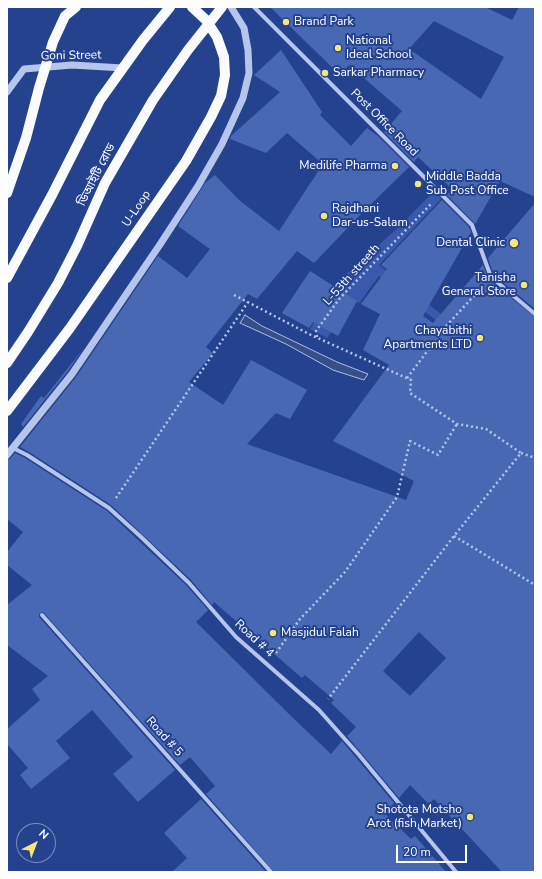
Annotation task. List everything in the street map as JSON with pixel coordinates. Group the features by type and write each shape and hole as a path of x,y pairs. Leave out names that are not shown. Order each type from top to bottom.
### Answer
{"main road":[{"path":"7,193 26,138 38,88 53,42 65,16 76,7"},
{"path":"7,278 52,195 100,100 170,7"},
{"name":"U-Loop","path":"7,411 79,316 186,161 221,96 224,76 224,57 217,37 206,20 192,7"},
{"name":"ডিআইটি রোড","path":"7,363 58,283 77,246 104,183 153,100 188,50 222,7"}],"street":[{"path":"7,455 72,374 122,302 198,186 222,144 243,98 249,73 248,50 244,28 231,7"},
{"name":"Post Office Road","path":"254,7 472,226 491,277 535,314"},
{"name":"Goni Street","path":"7,92 24,69 72,65 123,68"},
{"name":"Road # 4","path":"13,448 27,455 109,508 189,583 236,637 319,710 359,755 456,872"},
{"name":"Road # 5","path":"42,614 271,872"}],"path":[{"name":"L-53th streeth","path":"317,337 316,331 340,298 440,194"},
{"path":"407,378 448,324 491,277"},
{"path":"234,296 317,337 411,380 410,393 457,424 486,429 521,453 535,458"},
{"path":"109,508 248,302"},
{"path":"268,665 300,618 345,572 397,497 410,441 438,455 457,424"},
{"path":"319,710 454,536 521,453"},
{"path":"454,536 535,585"}],"shaded area":[{"path":"434,191 441,199 379,265 446,318 442,325 379,276 359,303 353,299 327,338 310,329 335,288 335,284 401,225"},
{"path":"245,315 262,326 337,362 368,374 364,380 333,370 286,344 240,323"}],"building":[{"path":"270,7 485,7 512,20 519,7 535,7 535,197 500,181 475,224 447,195 452,189 418,157 414,162 384,132 402,111 349,65 340,75","holes":["434,21 504,57 481,99 409,49"]},
{"path":"281,50 322,112 320,115 351,146 367,128 379,137 409,167 314,263 297,251 257,299 248,294 206,347 213,353 189,382 223,405 251,360 307,390 290,419 276,413 247,444 406,500 414,481 333,441 389,365 363,350 380,314 361,304 387,269 381,265 442,200 469,227 471,232 423,316 433,323 483,265 489,280 535,317 535,872 502,872 434,799 429,804 410,785 399,798 347,736 356,727 331,703 334,700 305,675 302,678 214,602 212,605 191,580 111,505 20,447 76,377 158,256 187,278 210,249 178,226 205,183 215,175 239,200 279,231 323,164 287,133 266,153 230,139 231,136 280,92 254,75","holes":["419,632 446,658 410,696 383,671"]},
{"path":"535,203 535,309 494,275 488,258"},
{"path":"310,271 357,301 338,336 313,322 309,328 282,313"},
{"path":"83,349 68,371 23,427 21,424 41,396 44,398"},
{"path":"15,453 107,511 186,585 208,610 196,622 331,754 342,741 394,803 385,814 411,839 415,836 446,872 274,872 206,794 215,786 190,757 180,765 43,612 39,614 39,617 175,770 138,802 113,774 133,757 92,710 56,741 70,758 31,789 20,775 28,768 7,744 7,729 40,700 32,689 48,676 7,645 7,605 32,585 7,565 7,552 23,532 7,519 7,460"},
{"path":"201,799 266,872 172,872 187,858 164,833"}],"place":[{"name":"Brand Park","path":"286,22"},
{"name":"National Ideal School","path":"338,48"},
{"name":"Sarkar Pharmacy","path":"325,73"},
{"name":"Medilife Pharma","path":"395,166"},
{"name":"Middle Badda Sub Post Office","path":"418,184"},
{"name":"Rajdhani Dar-us-Salam","path":"324,216"},
{"name":"Dental Clinic","path":"514,243"},
{"name":"Tanisha General Store","path":"524,285"},
{"name":"Chayabithi Apartments LTD","path":"480,338"},
{"name":"Masjidul Falah","path":"273,633"},
{"name":"Shotota Motsho Arot (fish Market)","path":"470,817"}]}
